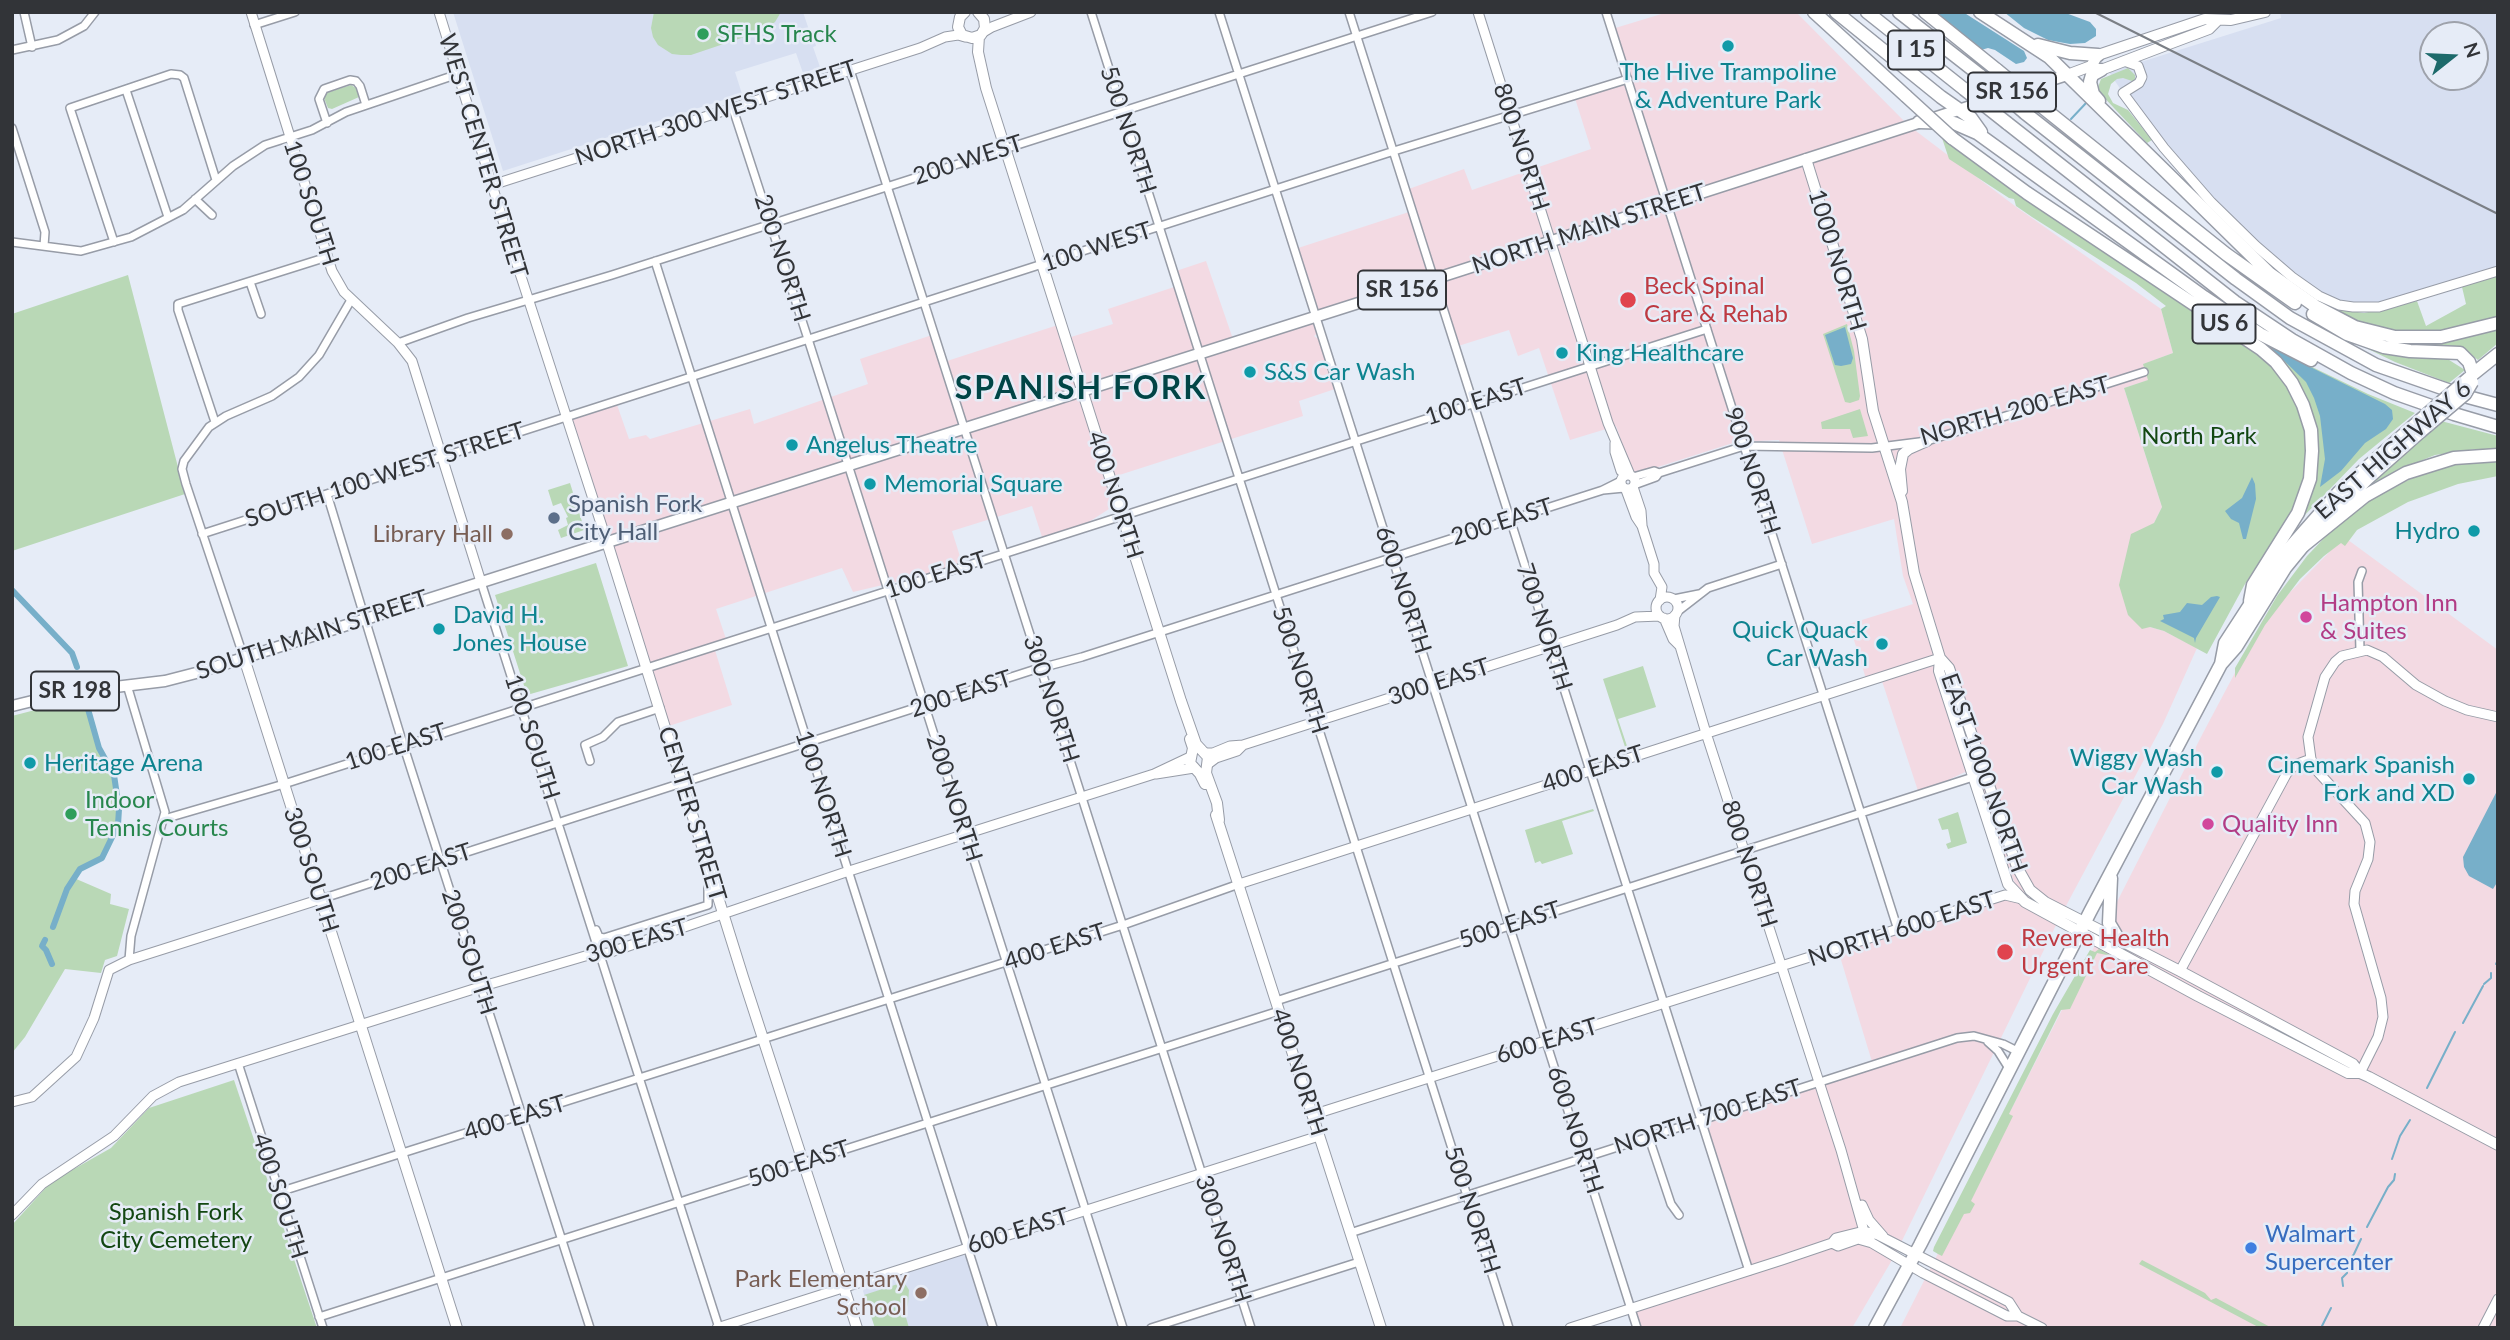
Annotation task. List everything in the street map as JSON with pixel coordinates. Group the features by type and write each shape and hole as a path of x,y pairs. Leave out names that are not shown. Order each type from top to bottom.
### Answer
{"highway":[{"name":"US 6","path":"1814,12 1952,138 2027,193 2261,349 2292,383 2304,405 2311,430 2310,479 2298,513 2253,585 2250,601"},
{"path":"1836,12 1971,118 1986,139"},
{"name":"I 15","path":"1867,12 2235,302 2292,340 2351,373 2425,405 2498,427"},
{"name":"I 15","path":"1899,12 2236,279 2290,318 2376,365 2498,405"},
{"name":"US 6","path":"1925,12 2226,254 2311,313 2347,334 2384,347 2460,353 2469,362 2471,378"},
{"path":"1980,12 2049,57 2270,274 2338,319 2381,335 2410,339 2441,337 2498,323"},
{"path":"2024,40 2070,53 2096,64 2090,78 2091,88 2112,118"},
{"path":"1915,75 1927,100 1926,111 1919,122"},
{"path":"1919,122 1954,123 1986,139 2260,334 2333,371 2351,373"},
{"name":"EAST HIGHWAY 6","path":"1912,1259 2221,664 2236,648 2264,600 2303,546 2415,430 2498,354"},
{"name":"EAST HIGHWAY 6","path":"2221,664 2225,643 2279,560 2350,481 2415,430"},
{"path":"2303,546 2365,496 2406,473 2454,458 2498,455"},
{"path":"2112,871 2109,923 2119,940"},
{"name":"US 6","path":"1875,1328 1912,1259"}],"main road":[{"path":"958,22 965,12"},
{"name":"NORTH MAIN STREET","path":"607,541 1316,317 2067,75 2205,19 2265,12"},
{"name":"400 NORTH","path":"981,14 985,26 978,52 1004,148 1199,760 1217,803 1219,820 1379,1326"},
{"name":"NORTH MAIN STREET","path":"2096,64 2121,61 2209,29 2216,17"},
{"name":"400 NORTH","path":"958,22 959,30 966,37 986,88"},
{"path":"966,37 981,35"},
{"name":"1000 NORTH","path":"1806,159 1860,330 1873,411 1902,502"},
{"path":"1927,442 1903,454 1900,469 1902,502 1914,573 1940,659"},
{"name":"SOUTH MAIN STREET","path":"12,706 65,693 165,681 607,541"},
{"name":"CENTER STREET","path":"607,541 723,914 857,1328"},
{"name":"300 SOUTH","path":"244,658 457,1328"},
{"name":"EAST 1000 NORTH","path":"1940,659 1940,671 2008,884 2022,899 2083,928"},
{"name":"EAST 1000 NORTH","path":"1940,659 1950,668 2017,867 2027,887 2083,928"},
{"path":"1959,731 1967,738 1977,768 1984,772"},
{"path":"1973,777 1982,779 1990,802 2000,818"},
{"path":"2083,928 2141,965 2198,996 2348,1073 2360,1073"},
{"path":"2083,928 2119,940 2180,971 2353,1064 2360,1073 2498,1145"},
{"path":"2141,965 2151,965 2174,976 2180,971"},
{"path":"2198,996 2205,993 2228,1003 2236,1002"}],"street":[{"path":"24,12 32,47"},
{"path":"12,50 58,40 84,26 96,12"},
{"name":"100 SOUTH","path":"251,12 327,257 338,284 351,300 398,343 412,361 718,1327"},
{"path":"254,25 295,12"},
{"name":"WEST CENTER STREET","path":"439,12 528,299"},
{"path":"981,35 1031,12"},
{"name":"500 NORTH","path":"1091,12 1509,1328"},
{"name":"600 NORTH","path":"1219,12 1637,1328"},
{"name":"700 NORTH","path":"1349,12 1749,1271"},
{"name":"200 WEST","path":"398,343 528,299 655,261 1432,12"},
{"name":"800 NORTH","path":"1478,12 1615,443 1615,452 1628,483 1636,517 1642,526 1654,564 1654,573 1662,587 1659,601"},
{"name":"900 NORTH","path":"1606,12 1898,930"},
{"path":"981,14 998,19 1015,18"},
{"path":"940,39 958,22"},
{"path":"940,39 954,35 966,37"},
{"name":"NORTH 300 WEST STREET","path":"492,185 733,109 920,48 940,39"},
{"path":"2121,61 2132,62 2138,66 2142,77 2139,83 2123,93 2164,148 2211,202 2280,268 2319,296 2353,307 2379,306 2498,271"},
{"name":"300 NORTH","path":"850,70 1251,1328"},
{"path":"114,242 70,107 172,74 180,75 184,78 216,180"},
{"path":"12,242 81,251 143,232 183,210 252,152 327,123 346,112 458,74"},
{"name":"100 WEST","path":"567,417 1510,114 1628,79"},
{"path":"327,123 319,99 324,89 350,80 356,81 366,105"},
{"path":"126,90 168,217"},
{"name":"200 NORTH","path":"733,109 1123,1328"},
{"path":"12,128 46,232 44,246"},
{"path":"195,199 212,215"},
{"path":"327,257 178,304 215,422 272,396 299,377 320,355 351,300"},
{"name":"100 NORTH","path":"655,261 993,1328"},
{"path":"250,282 261,314"},
{"name":"CENTER STREET","path":"528,299 607,541"},
{"name":"100 EAST","path":"164,819 284,784 1121,514 1707,329"},
{"name":"NORTH 200 EAST","path":"1884,447 1927,442 2144,372"},
{"name":"SOUTH 100 WEST STREET","path":"202,534 567,417"},
{"name":"300 SOUTH","path":"215,422 190,450 182,469 244,658"},
{"name":"200 EAST","path":"321,899 1392,557 1628,483 1656,477 1659,473 1744,446 1884,447"},
{"name":"200 SOUTH","path":"327,494 403,744 590,1328"},
{"name":"800 NORTH","path":"1654,564 1673,599"},
{"path":"1699,593 1670,618 1662,617 1657,610 1659,601 1666,597 1673,599 1699,593 1782,564"},
{"path":"2360,650 2358,582 2362,571"},
{"path":"1673,599 1678,606 1676,614"},
{"name":"300 EAST","path":"12,1215 42,1184 114,1136 153,1096 179,1082 480,987 618,950 966,834 1199,760 1216,758 1237,751 1244,745 1317,720 1635,617 1659,601"},
{"name":"800 NORTH","path":"1676,614 1674,623 1706,733 1845,1165"},
{"name":"300 EAST","path":"1635,617 1662,617"},
{"name":"800 NORTH","path":"1662,617 1673,639 1680,646"},
{"path":"2360,1073 2378,1037 2383,1017 2381,998 2354,904 2355,891 2368,859 2370,842 2365,823 2318,772 2311,759 2308,737 2325,677 2342,656 2367,650 2383,657 2416,685 2445,701 2467,710 2498,717"},
{"name":"400 EAST","path":"279,1192 1123,925 1472,807 1940,659"},
{"path":"127,685 164,805 164,819 131,936 129,960"},
{"path":"590,761 585,746 603,737 618,722 660,708"},
{"path":"2180,971 2287,773 2295,765 2311,759"},
{"name":"500 EAST","path":"319,1317 1163,1048 1392,963 1973,777"},
{"path":"589,917 599,937 604,938 708,905 711,874"},
{"name":"EAST 1000 NORTH","path":"2005,895 2008,884"},
{"name":"NORTH 600 EAST","path":"1782,967 2005,895 2022,899"},
{"path":"12,1102 32,1097 76,1057 94,1018 110,970 129,960 321,899"},
{"name":"600 EAST","path":"1312,1115 1782,967"},
{"name":"NORTH 700 EAST","path":"1350,1233 1957,1038 1974,1036 2003,1044 2019,1052"},
{"path":"1988,1041 2010,1070"},
{"name":"400 SOUTH","path":"238,1063 323,1328"},
{"name":"600 EAST","path":"718,1327 1319,1136"},
{"path":"1649,1138 1671,1204 1679,1215"},
{"path":"1845,1165 1864,1231 1872,1243"},
{"path":"1845,1165 1854,1178 1864,1212 1864,1231"},
{"path":"1854,1236 1855,1200"},
{"path":"1864,1212 1886,1239 1912,1259 2007,1316 2018,1315"},
{"path":"1570,1328 1832,1243 1838,1246 1864,1231 1886,1239"},
{"path":"1854,1236 2009,1302 2018,1315 2042,1328"},
{"path":"1151,1328 1359,1262"},
{"path":"2483,1328 2498,1299"},
{"path":"2012,1326 2018,1315"}],"shaded area":[{"path":"453,12 803,12 813,42 815,41 816,46 813,47 820,67 803,73 796,53 735,72 742,94 503,171"},
{"path":"1668,12 1796,12 1908,125 2019,209 2161,309 2173,353 2144,364 2149,380 2124,388 2162,507 2154,523 2150,627 2197,648 2163,724 2059,919 1895,1255 1852,1328 1637,1328 1631,1308 1749,1271 1702,1121 1873,1065 1838,950 2005,895 2021,899 1973,777 1969,778 1965,772 1919,794 1881,678 1867,682 1849,624 1913,604 1903,576 1894,519 1812,544 1779,440 1736,442 1639,473 1632,472 1616,426 1570,440 1539,348 1518,356 1509,330 1455,347 1434,280 1316,317 1320,331 1314,336 1325,344 1338,388 1299,401 1303,416 1110,478 1109,509 1081,527 1043,540 1032,506 952,531 963,566 853,592 842,568 716,609 727,642 714,647 732,705 666,727 567,417 616,402 629,439 646,435 650,439 750,409 754,424 868,384 860,359 935,334 944,362 1061,324 1067,341 1071,337 1113,324 1108,309 1177,286 1173,272 1206,261 1234,342 1315,317 1295,249 1412,211 1406,190 1464,169 1472,190 1591,149 1574,95 1628,79 1612,29"},
{"path":"2280,12 2498,12 2498,276 2407,303 2379,307 2353,307 2304,287 2238,228 2123,93 2109,72 2281,18"},
{"path":"2344,537 2498,650 2498,1328 1900,1328 2263,620"},
{"name":"Park Elementary School","path":"962,1254 967,1258 989,1328 875,1328 863,1291 866,1285"}],"green space":[{"name":"SFHS Track","path":"654,12 781,12 775,22 762,31 691,55 681,55 672,54 658,45 651,28"},
{"path":"2128,68 2135,75 2135,82 2117,79 2111,84 2108,94 2113,103 2128,110 2152,140 2147,143 2097,90 2101,79"},
{"path":"351,85 356,88 359,97 332,109 328,108 324,98 326,93"},
{"name":"North Park","path":"1941,135 2027,200 2262,354 2291,389 2306,428 2308,466 2296,506 2245,584 2207,654 2164,631 2150,627 2142,629 2128,615 2119,585 2131,534 2154,523 2162,507 2124,388 2148,380 2143,364 2173,353 2161,309 2166,306 2136,283 2016,206 2014,199 1949,159"},
{"path":"128,275 185,494 12,551 12,314"},
{"path":"2498,275 2498,316 2442,331 2403,333 2360,324 2332,308 2364,313 2417,301 2426,326 2466,304 2462,287"},
{"path":"2228,320 2306,364 2415,413 2359,459 2301,519 2317,469 2317,439 2311,409 2297,380"},
{"path":"1847,324 1860,396 1859,400 1850,403 1845,402 1823,334"},
{"path":"2498,326 2498,343 2478,360 2461,346 2407,344 2407,341"},
{"path":"2335,333 2446,358 2465,370 2449,383 2395,362"},
{"path":"1860,409 1868,436 1853,438 1850,429 1822,429 1821,422"},
{"path":"2441,421 2498,436 2498,449 2435,455 2398,470 2366,489 2366,486"},
{"path":"2498,461 2498,476 2458,484 2408,502 2357,530 2345,546 2341,543 2324,556 2300,579 2265,625 2235,678 2235,668 2277,596 2307,556 2358,508 2384,491 2422,474 2454,465"},
{"path":"570,483 584,530 561,538 558,530 568,525 568,517 561,503 553,506 548,490"},
{"path":"596,563 628,666 527,695 495,595"},
{"path":"1643,666 1656,707 1618,719 1628,749 1626,750 1603,679"},
{"path":"86,702 99,748 114,775 119,809 118,825 102,858 80,869 74,878 111,894 110,904 129,909 117,956 105,960 101,973 65,969 25,1037 12,1053 12,716 62,703"},
{"path":"1593,809 1594,811 1562,821 1573,854 1542,864 1540,861 1535,863 1525,830"},
{"path":"1958,812 1967,843 1948,849 1946,844 1951,842 1948,829 1942,830 1938,819"},
{"path":"2099,949 2112,956 2097,953 2070,1009 2061,1010 2009,1114 2013,1116 1971,1201 1975,1204 1970,1213 1964,1214 1942,1256 1938,1254 1933,1251 1934,1247 2053,1014 2090,950 2095,952"},
{"name":"Spanish Fork City Cemetery","path":"234,1080 317,1328 12,1328 12,1225 51,1182 111,1148 149,1108"},
{"path":"2142,1260 2205,1293 2211,1300 2216,1298 2272,1328 2260,1328 2139,1264"},
{"path":"904,1282 909,1290 905,1314 909,1328 875,1328 864,1295"}],"water":[{"path":"1936,12 1963,12 2024,51 2027,58 2016,64 1995,50 1981,50"},
{"path":"2004,12 2063,12 2090,22 2096,29 2096,36 2085,43 2070,44 2048,40 2024,28"},
{"path":"1845,327 1853,358 1851,364 1835,365 1825,335"},
{"path":"2270,347 2385,404 2392,410 2393,419 2386,429 2365,443 2341,471 2320,487 2325,459 2320,416 2314,398 2306,382"},
{"path":"2252,477 2256,499 2246,539 2243,539 2239,523 2231,519 2225,511 2242,498"},
{"path":"2211,597 2220,597 2195,643 2194,638 2160,621 2164,619 2163,615 2180,612 2187,603 2202,605"},
{"path":"2498,789 2498,881 2493,889 2469,876 2463,857"}],"waterway":[{"path":"2071,119 2087,102"},
{"path":"12,590 72,653 77,667"},
{"path":"53,927 67,889 80,869 102,858 118,825 119,809 114,775 99,748 86,702"},
{"path":"45,940 42,946 52,964"},
{"path":"2496,964 2498,960"},
{"path":"2484,984 2491,978 2491,973"},
{"path":"2463,1023 2483,986"},
{"path":"2427,1088 2455,1032"},
{"path":"2392,1159 2400,1136 2410,1120"},
{"path":"2367,1227 2395,1174"},
{"path":"2343,1286 2342,1278 2347,1273 2346,1264 2361,1239"},
{"path":"2321,1328 2331,1308"}],"railway":[{"path":"2094,12 2498,214"}],"place":[{"name":"SFHS Track","path":"703,34"},
{"name":"The Hive Trampoline & Adventure Park","path":"1728,46"},
{"name":"Beck Spinal Care & Rehab","path":"1628,300"},
{"name":"King Healthcare","path":"1562,353"},
{"name":"S&S Car Wash","path":"1250,372"},
{"name":"Angelus Theatre","path":"792,445"},
{"name":"Memorial Square","path":"870,484"},
{"name":"Spanish Fork City Hall","path":"554,518"},
{"name":"Hydro","path":"2474,531"},
{"name":"Library Hall","path":"507,534"},
{"name":"Hampton Inn & Suites","path":"2306,617"},
{"name":"David H. Jones House","path":"439,629"},
{"name":"Quick Quack Car Wash","path":"1882,644"},
{"name":"Heritage Arena","path":"30,763"},
{"name":"Wiggy Wash Car Wash","path":"2217,772"},
{"name":"Cinemark Spanish Fork and XD","path":"2469,779"},
{"name":"Indoor Tennis Courts","path":"71,814"},
{"name":"Quality Inn","path":"2208,824"},
{"name":"Revere Health Urgent Care","path":"2005,952"},
{"name":"Walmart Supercenter","path":"2251,1248"},
{"name":"Park Elementary School","path":"921,1293"}],"district":[{"name":"SPANISH FORK","path":"1081,389"}]}
